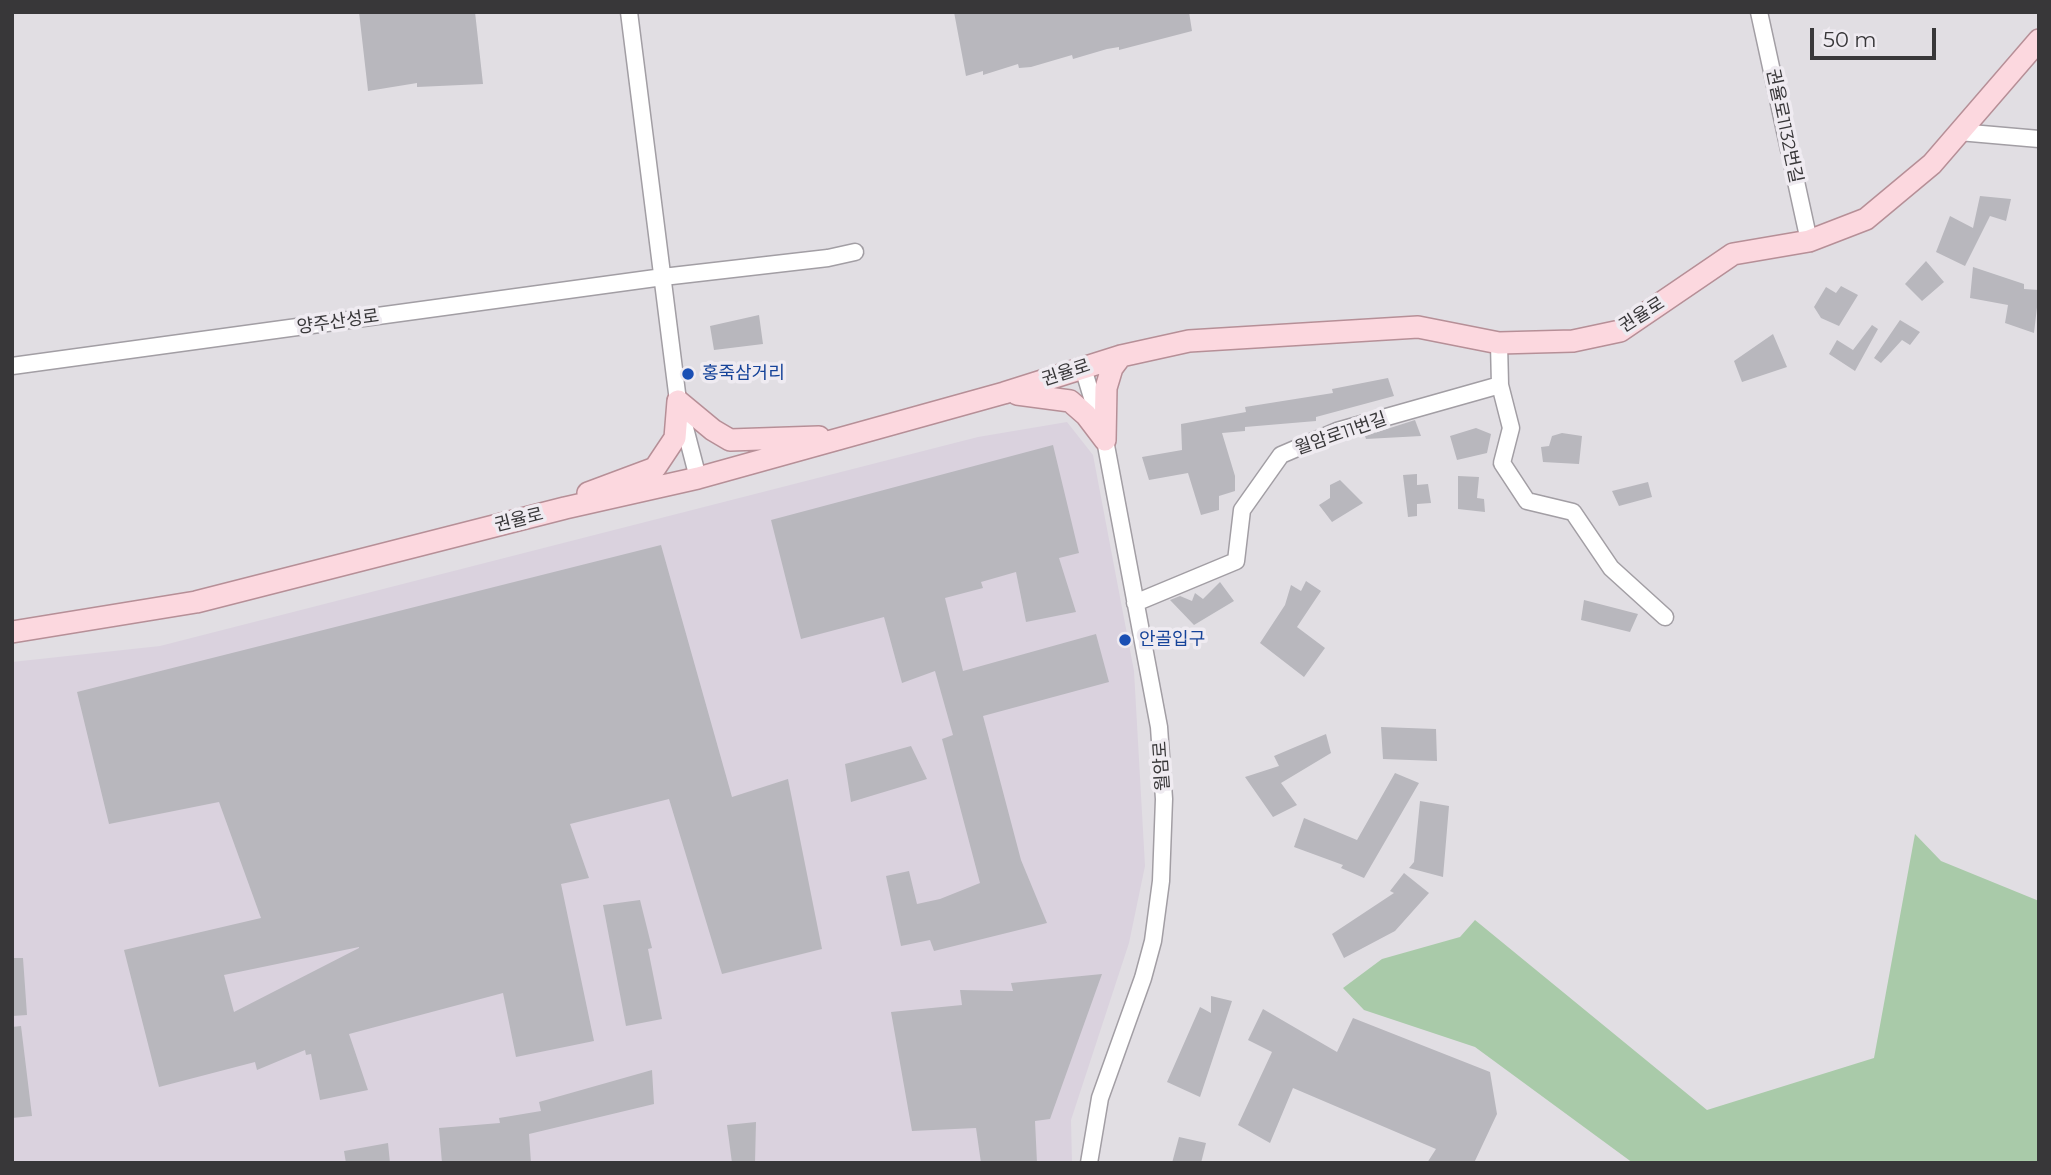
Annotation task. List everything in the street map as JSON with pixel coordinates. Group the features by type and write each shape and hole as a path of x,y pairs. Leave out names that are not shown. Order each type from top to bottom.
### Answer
{"main road":[{"name":"권율로","path":"12,632 196,603 565,508 698,478 1004,393 1121,356 1189,341 1418,327 1499,343 1573,341 1620,331 1733,254 1809,241 1866,219 1932,163 2039,40"},
{"path":"1105,440 1106,388 1112,368 1121,356"},
{"path":"1004,393 1070,401 1087,415 1105,440"},
{"path":"678,401 730,440 849,436"},
{"path":"565,508 592,490 655,468 675,438 678,401"}],"street":[{"path":"629,12 678,401 698,478"},
{"name":"권율로1132번길","path":"1759,12 1809,241"},
{"path":"1959,132 2039,139"},
{"name":"양주산성로","path":"12,366 663,277 828,258 855,251"},
{"path":"1499,343 1500,385 1511,428 1502,463 1527,501 1573,512 1611,568 1665,617"},
{"name":"월암로","path":"1083,368 1105,440 1163,761 1161,881 1149,953 1100,1098 1089,1163"},
{"name":"월암로11번길","path":"1135,603 1236,561 1242,510 1281,455 1337,431 1500,385"}],"shaded area":[{"path":"1067,422 1093,455 1134,671 1145,866 1129,943 1071,1120 1072,1163 12,1163 12,662 160,646 978,437"}],"green space":[{"path":"1915,834 1941,861 2039,901 2039,1163 1633,1163 1475,1047 1364,1010 1343,988 1382,959 1460,937 1475,920 1707,1110 1874,1058"}],"building":[{"path":"359,12 475,12 483,84 417,87 417,83 368,91"},
{"path":"954,12 1189,12 1192,31 1119,50 1119,47 1107,49 1073,59 1072,55 1031,67 1019,68 1018,64 983,75 983,71 966,76"},
{"path":"1980,196 2011,199 2006,221 1990,216 1965,266 1936,252 1950,216 1973,228"},
{"path":"1926,261 1944,282 1922,301 1905,284"},
{"path":"1973,267 2024,284 2024,289 2039,290 2034,333 2005,323 2008,305 1970,298"},
{"path":"1841,286 1858,295 1839,326 1821,318 1814,307 1826,287 1836,293"},
{"path":"759,315 763,344 714,350 710,326"},
{"path":"1900,320 1920,332 1910,345 1902,340 1881,363 1874,358"},
{"path":"1872,325 1878,329 1855,371 1829,354 1837,340 1853,350"},
{"path":"1773,334 1787,367 1742,382 1734,361"},
{"path":"1388,378 1394,396 1316,417 1316,421 1245,427 1245,431 1222,433 1235,476 1235,491 1219,496 1219,510 1201,515 1188,473 1149,480 1142,457 1182,450 1181,424 1246,412 1245,407 1333,393 1332,389"},
{"path":"1415,420 1421,436 1366,439 1365,436"},
{"path":"1476,428 1491,434 1487,453 1457,460 1450,436"},
{"path":"1562,433 1582,436 1579,464 1543,462 1541,447 1549,446 1552,436"},
{"path":"1053,445 1079,553 1059,558 1076,612 1026,622 1016,572 981,582 983,588 945,598 963,671 1096,634 1109,682 983,716 1021,860 1047,923 934,951 930,940 901,946 886,876 909,871 917,904 940,899 980,883 942,739 953,735 935,671 902,683 884,617 801,639 771,520"},
{"path":"1417,474 1417,485 1428,484 1431,503 1417,504 1417,516 1408,517 1403,475"},
{"path":"1458,476 1479,477 1477,498 1484,499 1485,512 1458,509"},
{"path":"1340,480 1363,503 1332,522 1319,505 1330,498 1330,485"},
{"path":"1648,482 1652,497 1619,506 1612,491"},
{"path":"661,545 732,797 788,779 822,949 722,974 669,799 570,824 589,878 561,884 594,1041 516,1057 503,993 349,1034 368,1090 320,1100 311,1054 306,1055 305,1050 257,1070 255,1062 159,1087 124,950 261,918 219,802 109,824 77,692","holes":["359,948 234,1012 224,975"]},
{"path":"1306,581 1321,591 1297,627 1325,648 1304,677 1260,643 1285,605 1291,585 1301,591"},
{"path":"1220,582 1234,601 1194,625 1170,600 1180,596 1192,601 1195,593 1203,599"},
{"path":"1584,600 1638,614 1630,632 1581,620"},
{"path":"1381,727 1436,729 1437,761 1383,759"},
{"path":"1326,734 1331,753 1281,783 1297,805 1273,817 1245,777 1279,766 1274,756"},
{"path":"911,746 927,779 851,802 845,764"},
{"path":"1395,773 1419,783 1364,878 1341,868 1343,865 1294,847 1304,818 1357,840"},
{"path":"1420,801 1449,806 1443,877 1409,868 1414,862"},
{"path":"1404,873 1429,893 1395,931 1344,958 1332,934 1394,893 1390,891"},
{"path":"640,900 652,948 648,949 662,1019 626,1026 603,905"},
{"path":"12,958 23,958 27,1015 12,1016"},
{"path":"1102,974 1050,1119 1035,1121 1037,1163 981,1163 976,1128 912,1131 891,1012 962,1005 960,990 1013,991 1011,983"},
{"path":"1211,996 1232,1001 1200,1097 1167,1082 1200,1007 1211,1013"},
{"path":"1263,1009 1337,1052 1353,1018 1490,1072 1497,1114 1474,1163 1427,1163 1436,1149 1293,1088 1270,1143 1238,1125 1272,1052 1248,1040"},
{"path":"21,1026 32,1116 12,1118 12,1027"},
{"path":"652,1070 654,1104 529,1134 531,1163 442,1163 439,1128 500,1123 499,1118 541,1111 539,1102"},
{"path":"756,1122 755,1163 732,1163 727,1125"},
{"path":"1179,1137 1206,1143 1201,1163 1172,1163"},
{"path":"388,1143 390,1163 346,1163 344,1151"}],"place":[{"name":"홍죽삼거리","path":"688,374"},
{"name":"안골입구","path":"1125,640"}]}
